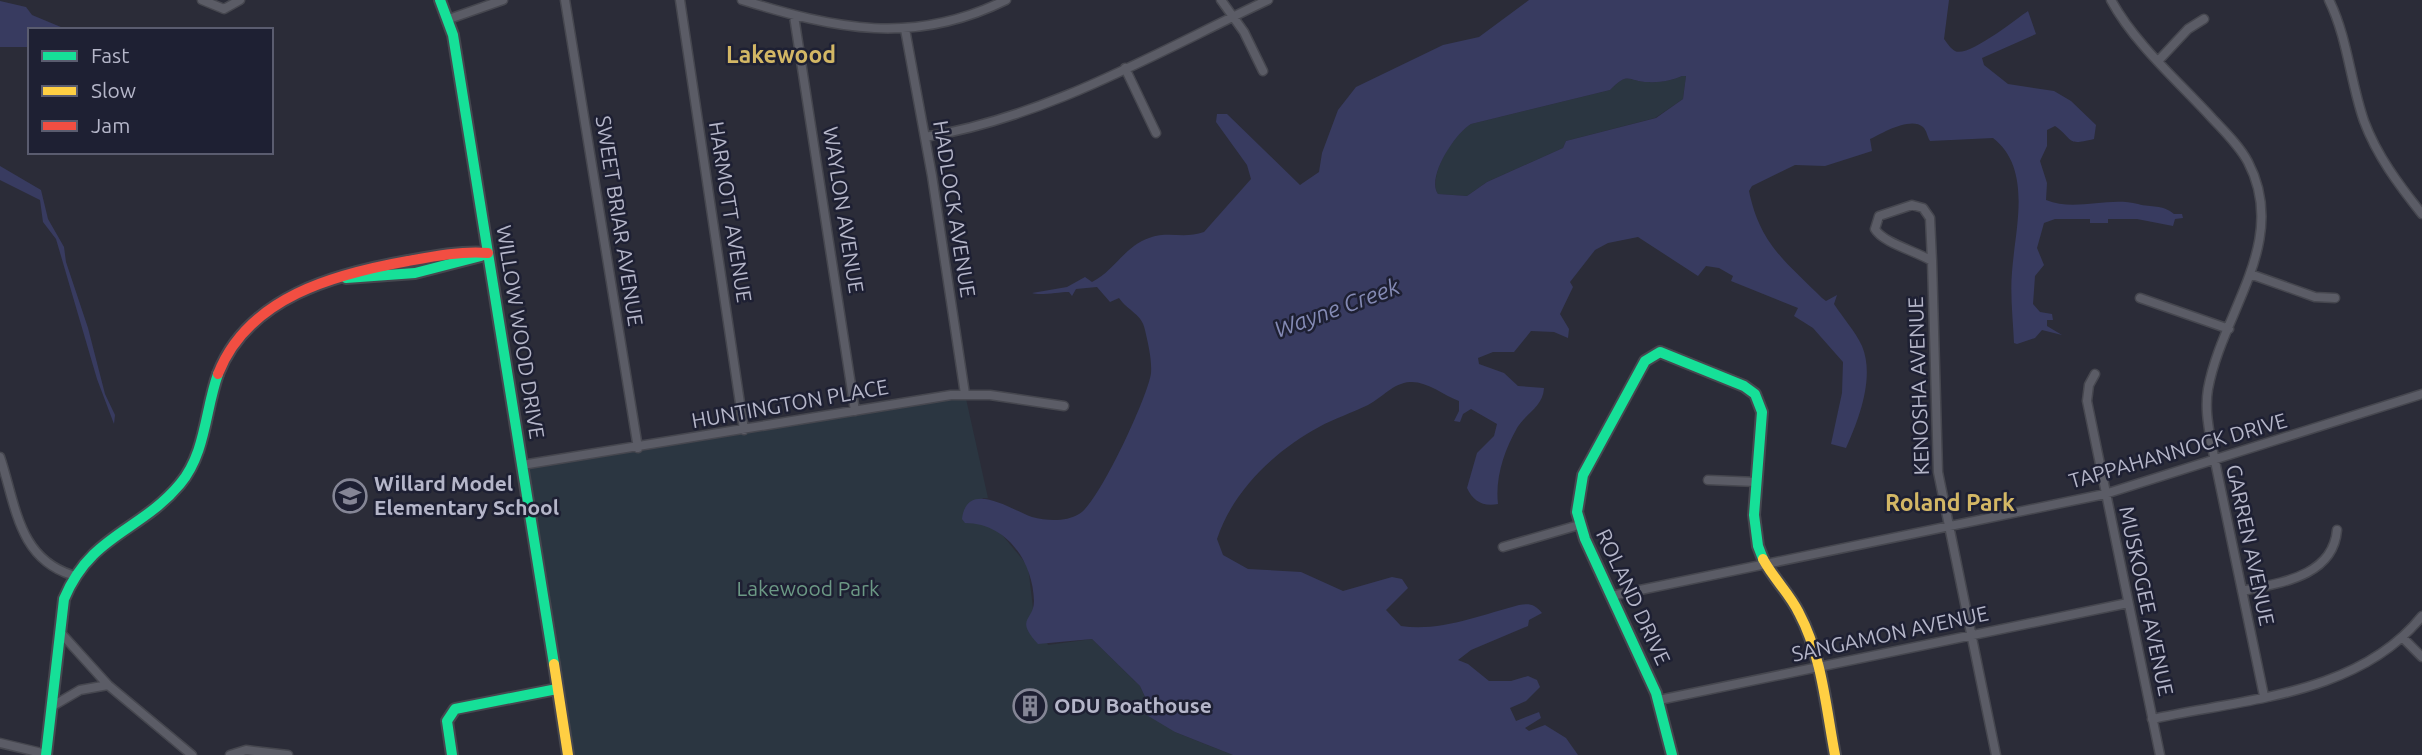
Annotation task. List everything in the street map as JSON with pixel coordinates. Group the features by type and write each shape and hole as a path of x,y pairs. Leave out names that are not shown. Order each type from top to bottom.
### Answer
{"street":[{"path":"202,0 217,9 240,0"},
{"name":"WILLOW WOOD DRIVE","path":"440,0 449,19 568,755"},
{"path":"449,19 503,0"},
{"name":"SWEET BRIAR AVENUE","path":"565,0 638,448"},
{"name":"HARMOTT AVENUE","path":"680,0 744,430"},
{"path":"742,0 794,16 873,30 905,29 953,20 1006,0"},
{"path":"1221,0 1244,32 1263,71"},
{"path":"925,136 1006,118 1070,95 1268,0"},
{"name":"GARREN AVENUE","path":"2111,0 2133,32 2238,145 2256,179 2263,229 2250,274 2212,375 2207,404 2214,460 2263,696"},
{"path":"2329,0 2343,33 2358,100 2372,140 2395,180 2422,214"},
{"name":"WAYLON AVENUE","path":"794,16 855,411"},
{"path":"2159,60 2188,29 2204,19"},
{"name":"HADLOCK AVENUE","path":"905,29 925,136 965,394"},
{"path":"1125,68 1156,133"},
{"name":"KENOSHA AVENUE","path":"1932,261 1879,235 1875,225 1879,216 1912,205 1923,208 1930,218 1932,261 1936,452 1996,755"},
{"path":"0,743 46,755 64,599 72,575 91,551 156,509 183,481 203,438 214,384 240,336 268,308 286,297 336,278 374,278 442,267 488,253"},
{"path":"2250,274 2315,297 2335,298"},
{"path":"2140,298 2229,329"},
{"name":"ROLAND DRIVE","path":"1672,755 1659,700 1579,525 1576,503 1583,475 1645,361 1660,352 1745,386 1754,393 1762,412 1757,482"},
{"name":"MUSKOGEE AVENUE","path":"2095,374 2089,385 2087,401 2160,755"},
{"name":"HUNTINGTON PLACE","path":"522,465 965,394 1064,406"},
{"name":"TAPPAHANNOCK DRIVE","path":"1611,596 2105,494 2422,394"},
{"path":"0,457 30,547 48,565 72,575"},
{"path":"1708,480 1757,482 1755,531 1765,565 1799,613 1817,667 1835,755"},
{"path":"1503,548 1579,525"},
{"path":"2242,591 2286,582 2318,566 2331,553 2337,530"},
{"name":"SANGAMON AVENUE","path":"1659,700 2128,603"},
{"path":"2152,719 2308,687 2346,673 2402,637 2422,616"},
{"path":"60,632 108,685 192,755"},
{"path":"2402,637 2422,657"},
{"path":"51,707 80,690 108,685"},
{"path":"452,755 447,721 455,709 557,689"},
{"path":"230,755 246,750 288,755"}],"green space":[{"path":"1686,76 1683,99 1655,118 1566,141 1563,148 1487,182 1467,196 1438,194 1436,177 1444,156 1457,136 1471,124 1610,90 1621,80 1629,78 1642,82 1657,82"},
{"name":"Lakewood Park","path":"965,394 988,498 983,498 965,522 980,523 999,531 1028,566 1033,608 1048,645 1092,639 1140,686 1146,699 1175,732 1233,755 568,755 522,465"}],"water":[{"name":"Wayne Creek","path":"1529,0 1949,0 1944,39 1955,51 1961,52 1981,44 2028,11 2036,34 1982,58 1984,65 2008,84 2054,91 2071,101 2096,125 2094,139 2078,142 2071,140 2055,126 2047,130 2047,146 2040,161 2047,183 2046,200 2069,205 2127,202 2161,207 2174,214 2182,214 2183,218 2175,219 2173,226 2137,219 2108,219 2108,223 2090,223 2090,219 2055,219 2044,223 2037,248 2044,265 2035,276 2033,304 2040,312 2052,314 2053,320 2047,320 2047,326 2062,335 2042,330 2035,338 2017,344 2014,343 2011,289 2018,219 2017,183 2013,166 2005,151 1993,138 1930,141 1923,127 1918,124 1904,124 1870,139 1872,151 1825,166 1795,165 1752,186 1749,191 1754,209 1767,238 1786,262 1822,298 1826,301 1837,295 1834,304 1862,346 1867,371 1864,398 1846,448 1831,444 1842,393 1843,362 1813,328 1794,316 1798,308 1731,281 1733,276 1719,268 1706,266 1698,276 1638,237 1608,243 1595,250 1570,282 1573,287 1560,314 1569,329 1568,338 1554,332 1531,331 1514,352 1493,352 1478,358 1479,364 1504,373 1518,386 1544,388 1541,400 1517,428 1508,446 1499,475 1498,504 1479,502 1467,488 1477,453 1494,436 1497,424 1471,409 1463,414 1460,422 1454,421 1459,411 1459,401 1429,386 1410,382 1398,385 1368,405 1319,427 1287,447 1245,488 1224,521 1217,539 1223,555 1248,569 1301,572 1343,591 1392,577 1402,579 1408,588 1386,610 1401,626 1445,625 1519,605 1534,606 1542,613 1529,620 1528,626 1471,650 1458,660 1468,664 1489,681 1511,681 1528,676 1537,680 1540,687 1526,701 1510,708 1516,721 1539,712 1541,718 1525,728 1529,731 1545,725 1566,738 1578,755 1233,755 1175,732 1145,714 1146,699 1140,686 1092,639 1038,644 1026,624 1034,601 1029,572 1023,559 1005,537 980,525 965,523 962,519 966,507 972,501 981,499 992,500 1032,517 1044,519 1062,520 1079,514 1110,471 1148,385 1151,363 1143,325 1138,316 1119,298 1110,302 1097,287 1076,289 1072,296 1069,292 1032,293 1067,287 1085,277 1092,282 1107,272 1133,247 1149,238 1204,232 1251,179 1247,165 1216,122 1217,114 1227,114 1300,185 1319,172 1322,153 1338,110 1356,87 1443,45 1479,37","holes":["1686,76 1683,99 1656,118 1566,141 1563,148 1487,182 1467,196 1438,194 1435,187 1436,178 1444,156 1457,136 1471,124 1610,90 1621,80 1629,78 1642,82 1657,82"]},
{"path":"0,1 26,7 32,15 63,28 28,28 28,47 0,47"},
{"path":"0,166 41,190 48,219 64,247 66,262 88,328 105,394 115,415 114,424 97,379 56,239 43,222 40,200 0,180"}],"traffic: fast":[{"path":"440,0 453,35 554,664"},
{"path":"346,278 415,273 481,256"},
{"path":"1672,755 1656,693 1585,539 1577,512 1583,475 1645,361 1660,352 1744,386 1755,394 1762,412 1754,515 1758,546 1763,559"},
{"path":"46,755 64,599 75,577 88,560 165,500 189,472 200,445 218,374"},
{"path":"452,755 447,721 455,709 557,689"}],"traffic: slow":[{"path":"1763,559 1795,606 1807,630 1822,682 1835,755"},
{"path":"554,664 568,755"}],"traffic: jam":[{"path":"218,374 232,348 250,326 272,308 297,294 324,282 380,266 448,254 488,253"}],"place":[{"name":"Willard Model Elementary School","path":"350,496"},
{"name":"ODU Boathouse","path":"1030,706"}],"district":[{"name":"Lakewood","path":"781,55"},
{"name":"Roland Park","path":"1950,503"}]}
